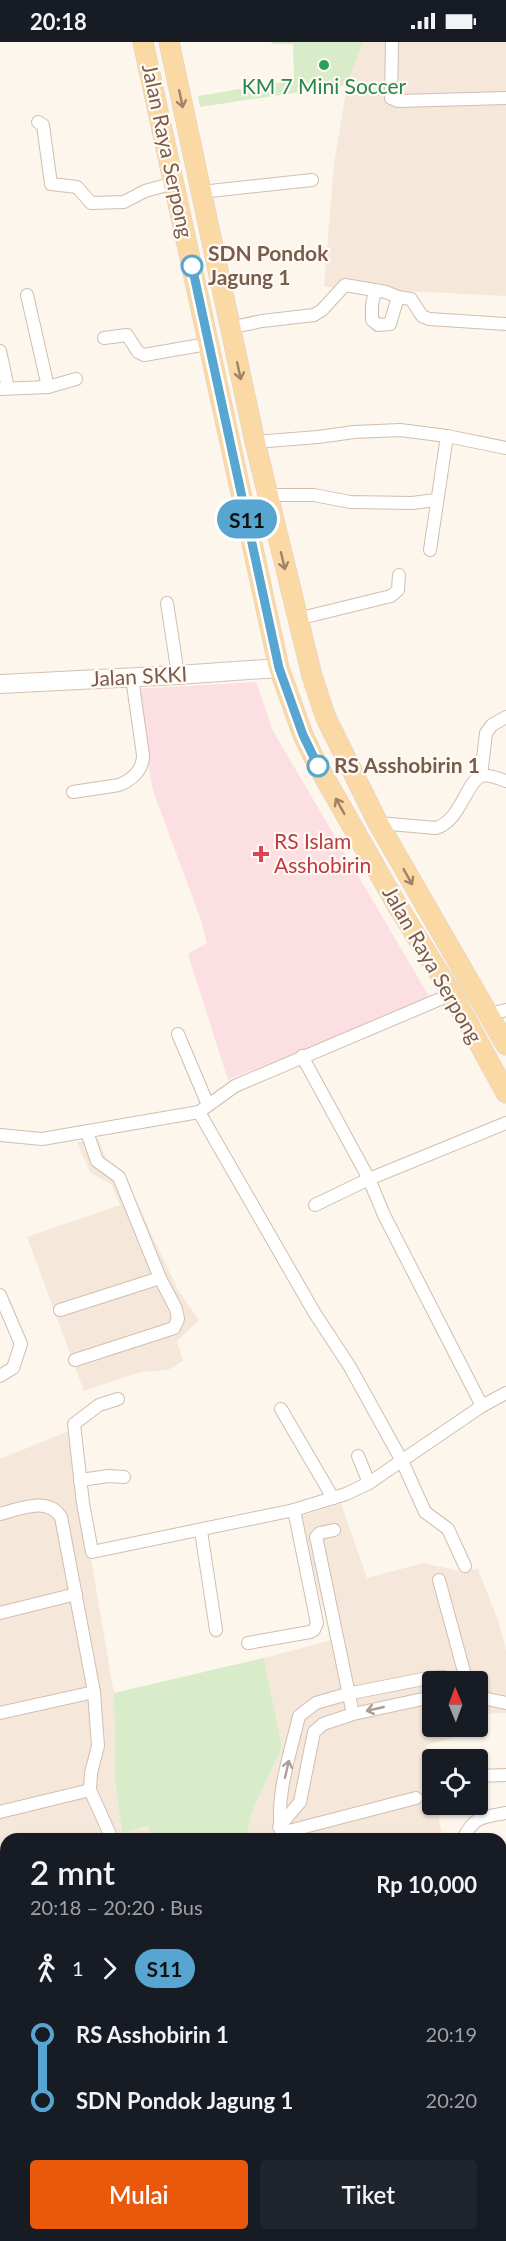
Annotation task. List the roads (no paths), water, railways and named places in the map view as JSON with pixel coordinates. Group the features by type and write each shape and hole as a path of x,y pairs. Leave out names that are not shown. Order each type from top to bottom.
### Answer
{"main road":[{"name":"Jalan Raya Serpong","path":"143,42 279,668 303,735 318,766 452,994 506,1093"},
{"name":"Jalan Raya Serpong","path":"169,42 255,442 297,619 326,718 392,847 498,1012 506,1045"},
{"name":"Jalan SKKI","path":"0,684 279,668"},
{"path":"369,856 392,847"}],"street":[{"path":"392,42 391,98 398,101 506,98"},
{"path":"38,122 44,125 51,184 77,187 91,203 124,202 145,191 174,183"},
{"path":"201,192 312,180"},
{"path":"230,327 314,315 322,310 345,285 411,299 422,316 429,319 506,324"},
{"path":"375,290 372,320 378,325 390,324 398,297"},
{"path":"27,295 48,387"},
{"path":"104,338 127,335 138,352 144,355 207,344"},
{"path":"0,351 4,389 48,387 75,380"},
{"path":"255,442 399,430 447,436 506,448"},
{"path":"430,550 447,436"},
{"path":"268,495 314,495 350,502 412,503 436,500"},
{"path":"297,619 391,596 398,590 399,576"},
{"path":"167,603 178,675"},
{"path":"73,792 119,785 126,782 141,768 143,755 132,678"},
{"path":"481,776 486,733 492,725 506,717"},
{"path":"378,823 436,828 443,826 458,811 475,779 489,776 506,781"},
{"path":"0,1135 42,1139 204,1108 236,1086 452,994"},
{"path":"178,1034 204,1108 314,1312 350,1367 402,1461 425,1512 448,1529 465,1566"},
{"path":"302,1056 369,1179 384,1215 482,1406"},
{"path":"315,1205 369,1179 506,1123"},
{"path":"75,1360 174,1328 178,1319 176,1309 160,1278 119,1177 98,1161 87,1132"},
{"path":"60,1310 160,1278"},
{"path":"0,1295 3,1297 21,1344 13,1368 0,1376"},
{"path":"118,1399 99,1405 74,1424 80,1480 92,1552 201,1531 294,1510 333,1498 369,1483 482,1406 506,1393"},
{"path":"282,1408 333,1498"},
{"path":"358,1456 369,1483"},
{"path":"80,1480 109,1476 124,1477"},
{"path":"0,1514 34,1505 57,1510 61,1517 94,1692 98,1746 91,1773 90,1790 109,1833"},
{"path":"248,1643 310,1632 314,1630 317,1623 294,1510"},
{"path":"334,1530 320,1533 316,1541 353,1714"},
{"path":"201,1531 216,1630"},
{"path":"439,1580 464,1671"},
{"path":"0,1613 76,1594"},
{"path":"281,1833 280,1799 299,1716 316,1703 347,1694 422,1679"},
{"path":"0,1713 94,1692"},
{"path":"281,1833 300,1802 314,1732 323,1724 353,1714 422,1699"},
{"path":"488,1702 506,1703"},
{"path":"488,1776 506,1775"},
{"path":"0,1812 90,1790"},
{"path":"281,1833 416,1798"},
{"path":"467,1833 474,1821 489,1815 506,1813"}],"place":[{"name":"KM 7 Mini Soccer","path":"324,65"},
{"name":"SDN Pondok Jagung 1","path":"192,266"},
{"name":"RS Asshobirin 1","path":"318,766"},
{"name":"RS Islam Asshobirin","path":"261,854"}]}
